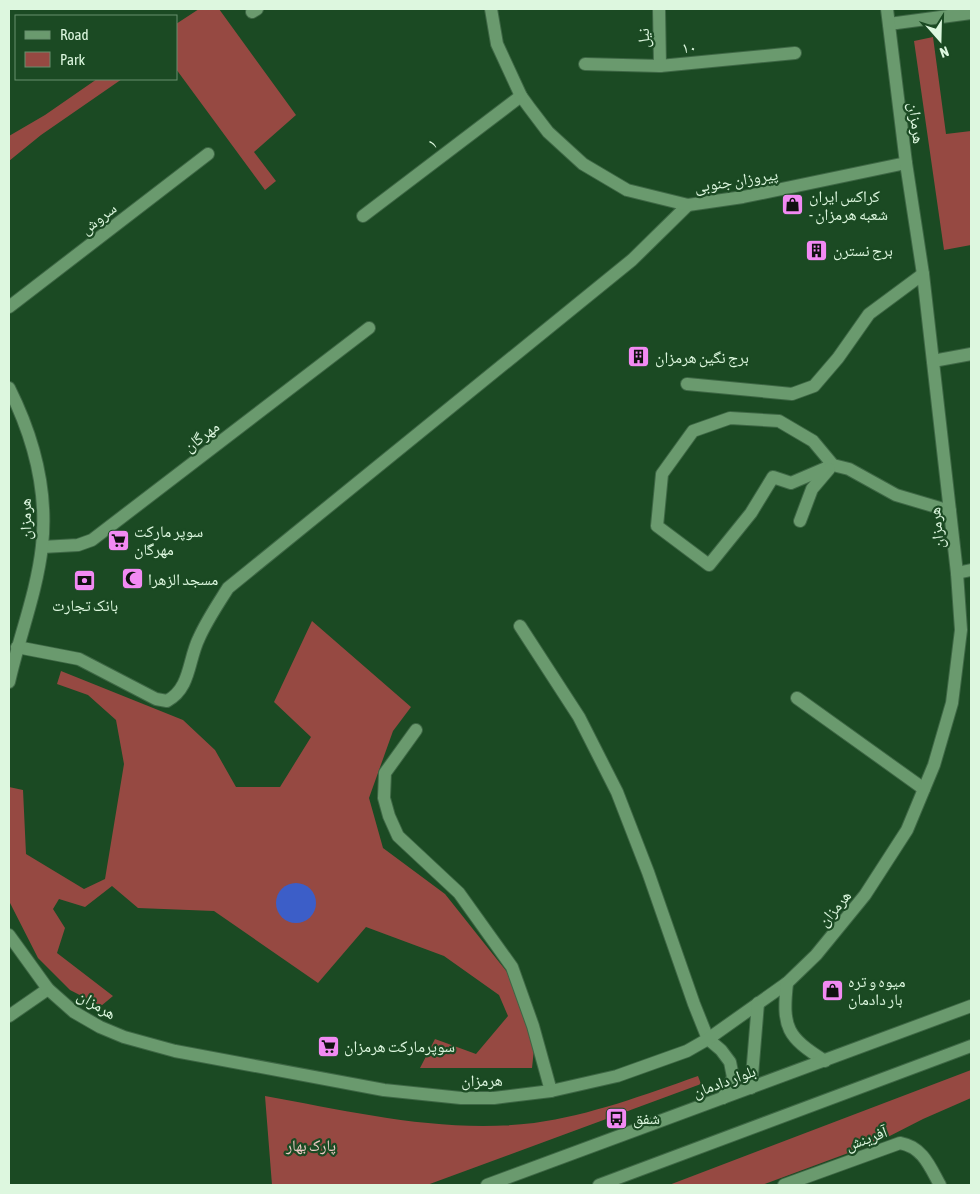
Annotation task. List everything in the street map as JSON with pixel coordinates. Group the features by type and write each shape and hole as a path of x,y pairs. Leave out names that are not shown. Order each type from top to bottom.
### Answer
{"street":[{"name":"پیروزان جنوبی","path":"491,9 497,44 521,96 548,132 583,164 627,190 688,205 743,198 906,163"},
{"name":"نیل","path":"659,9 660,66"},
{"name":"هرمزان","path":"9,935 48,988 74,1012 100,1027 124,1037 175,1051 384,1090 422,1095 494,1098 551,1091 617,1076 687,1051 708,1039 787,983 816,955 865,895 907,830 934,765 952,703 961,630 957,573 923,274 906,163 887,9"},
{"path":"888,24 971,13"},
{"name":"۱۰","path":"585,64 660,66 795,53"},
{"name":"۱","path":"363,216 521,96"},
{"name":"سروش","path":"9,307 208,154"},
{"path":"17,647 79,659 156,699 167,701 173,698 184,686 198,639 228,588 632,260 688,205"},
{"path":"687,384 792,394 814,386 838,358 869,314 923,274"},
{"name":"مهرگان","path":"42,547 78,545 92,540 370,328"},
{"path":"933,361 971,354"},
{"name":"هرمزان","path":"9,388 24,418 35,458 43,517 42,547 30,603 9,682"},
{"path":"832,465 791,483 772,478 751,513 709,565 657,526 662,474 693,431 730,418 779,422 813,441 832,465 848,469 896,495 950,511"},
{"path":"800,521 812,489 832,465"},
{"path":"957,573 971,570"},
{"path":"520,626 579,717 617,792 708,1039 721,1050 730,1062 732,1077 723,1098"},
{"path":"797,698 924,789"},
{"path":"416,730 385,773 384,798 389,816 398,836 459,893 512,967 534,1026 551,1091"},
{"path":"787,983 784,1013 792,1036 799,1045 824,1061"},
{"path":"9,1016 48,988"},
{"path":"751,1088 758,1003"},
{"name":"بلوار دادمان","path":"487,1185 971,1006"},
{"path":"599,1185 971,1046"},
{"name":"آفرینش","path":"784,1185 900,1143 914,1147 922,1154 940,1185"}],"green space":[{"path":"199,9 219,9 296,115 254,152 276,181 265,190 178,72 178,23"},
{"path":"933,37 946,134 971,131 971,245 944,250 914,41"},
{"path":"96,80 121,80 41,135 9,161 9,136 45,115"},
{"path":"312,621 411,707 393,731 369,798 383,848 445,894 511,977 534,1049 532,1068 420,1068 435,1039 476,1054 508,1016 499,995 444,956 366,927 318,983 214,911 138,908 112,886 85,907 59,899 53,909 65,928 57,953 113,996 101,1006 70,990 38,958 9,901 9,787 23,790 26,854 84,889 105,879 124,764 116,720 88,695 57,684 61,671 183,720 215,750 236,787 280,787 311,737 274,702"},
{"path":"971,1070 971,1098 923,1119 878,1142 762,1185 669,1185"},
{"name":"پارک بهار","path":"698,1076 701,1084 427,1185 272,1185 265,1096 399,1120 432,1124 500,1126 534,1123 576,1115 617,1104"}],"water":[{"path":"296,883 310,889 316,903 310,917 296,923 282,917 276,903 282,889"}],"place":[{"name":"کراکس ایران - شعبه هرمزان","path":"793,205"},
{"name":"برج نسترن","path":"817,250"},
{"name":"برج نگین هرمزان","path":"639,357"},
{"name":"سوپر مارکت مهرگان","path":"118,540"},
{"name":"مسجد الزهرا","path":"132,579"},
{"name":"بانک تجارت","path":"85,581"},
{"name":"میوه و تره بار دادمان","path":"832,990"},
{"name":"سوپرمارکت هرمزان","path":"328,1046"},
{"name":"شفق","path":"617,1118"}]}
